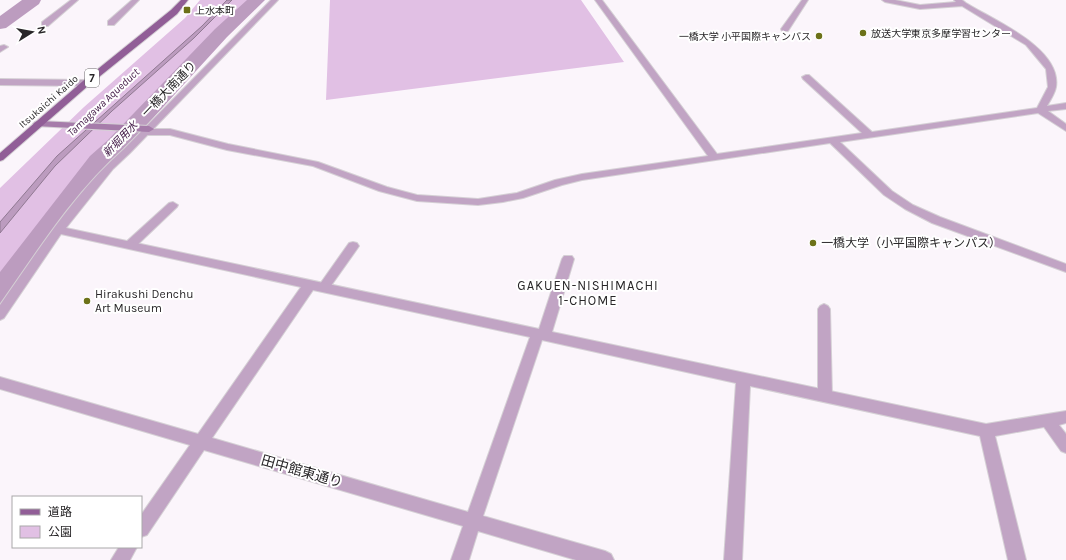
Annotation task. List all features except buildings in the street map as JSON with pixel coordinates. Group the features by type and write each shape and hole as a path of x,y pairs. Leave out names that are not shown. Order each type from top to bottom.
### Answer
{"main road":[{"name":"Itsukaichi Kaido","path":"2,155 86,83 174,12 184,0"}],"street":[{"path":"45,24 75,0"},
{"path":"111,23 136,0"},
{"name":"一橋大南通り","path":"0,315 58,230 109,167 127,151 145,130 275,0"},
{"path":"598,0 715,158"},
{"path":"785,29 805,0"},
{"path":"885,0 920,8 960,2 1028,44 1038,52 1050,69 1052,86 1040,110"},
{"path":"806,77 868,134"},
{"path":"0,82 86,83"},
{"path":"38,124 128,128 170,132 227,148 315,164 399,194 416,198 478,202 519,196 559,182 582,177 1066,106"},
{"path":"1040,110 1066,128"},
{"path":"832,140 888,193 909,207 936,220 1066,268"},
{"path":"130,245 173,205"},
{"path":"58,230 986,431 1066,417"},
{"path":"324,287 353,246"},
{"path":"460,560 568,259"},
{"path":"142,529 310,284"},
{"path":"824,309 825,396"},
{"path":"733,560 743,378"},
{"name":"田中館東通り","path":"0,383 605,560"},
{"path":"1048,421 1066,446"},
{"path":"986,431 1017,560"},
{"path":"120,560 128,548"}],"green space":[{"path":"200,0 261,0 102,161 46,233 0,298 0,188 84,107 185,18"},
{"path":"330,0 581,0 624,62 326,100"}],"shaded area":[{"path":"227,0 232,0 194,38 112,111 55,166 0,233 0,222 57,156 202,26"}],"waterway":[{"path":"0,24 33,0"},
{"name":"新堀用水","path":"0,293 98,161 115,146 221,33 257,0"}],"place":[{"name":"上水本町","path":"187,10"},
{"name":"放送大学東京多摩学習センター","path":"863,33"},
{"name":"一橋大学 小平国際キャンパス","path":"819,36"},
{"name":"一橋大学（小平国際キャンパス）","path":"813,243"},
{"name":"Hirakushi Denchu Art Museum","path":"87,301"}],"district":[{"name":"GAKUEN-NISHIMACHI 1-CHOME","path":"588,292"}],"water label":[{"name":"Tamagawa Aqueduct","path":"103,102"}]}
